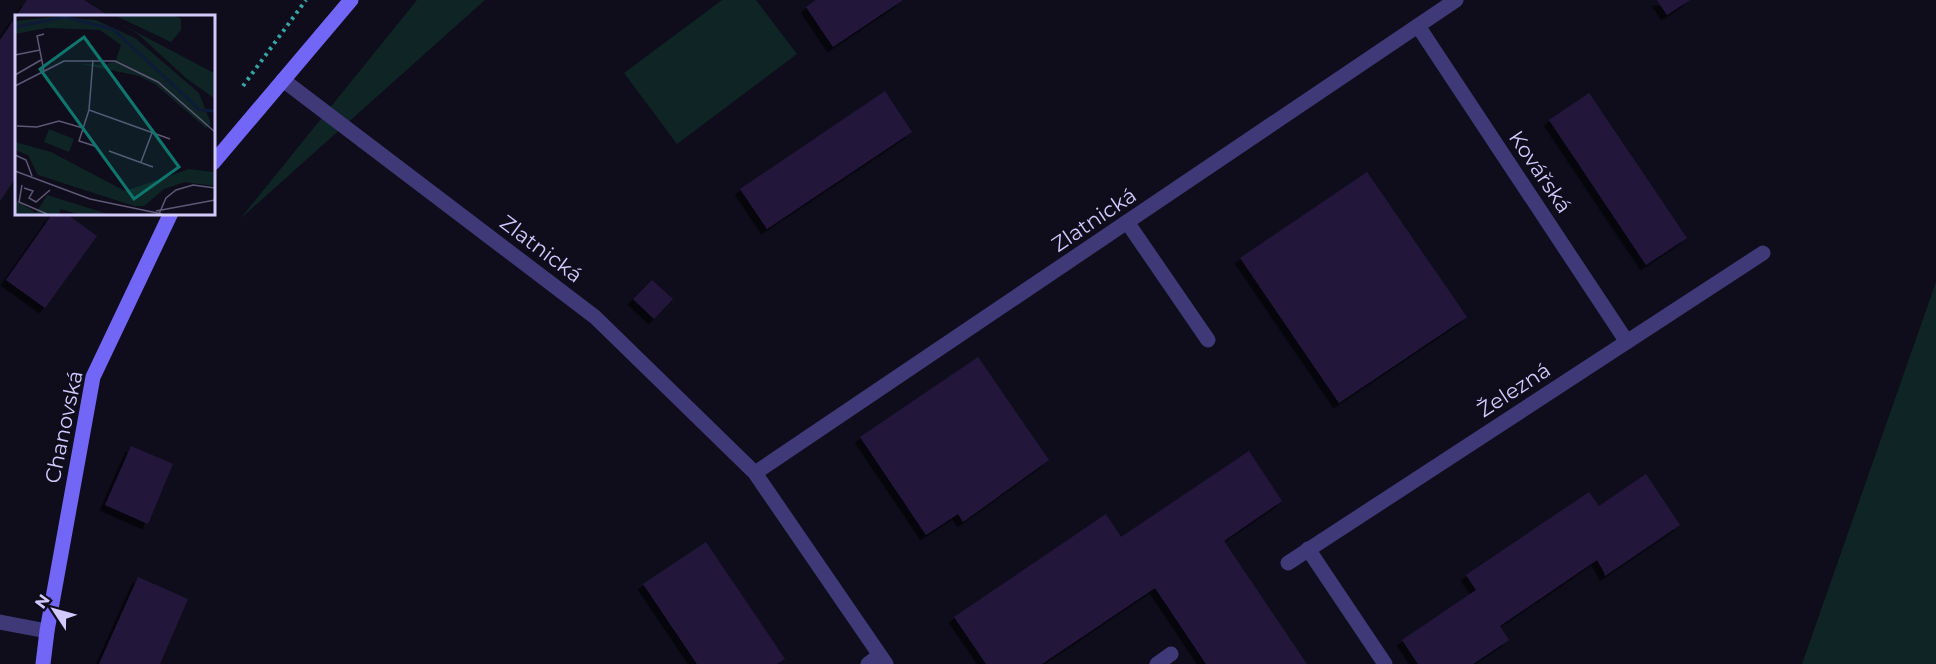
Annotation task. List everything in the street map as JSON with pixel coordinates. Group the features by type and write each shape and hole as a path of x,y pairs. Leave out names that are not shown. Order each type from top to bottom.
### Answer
{"street":[{"path":"214,162 351,0"},
{"name":"Zlatnická","path":"755,473 1456,0"},
{"name":"Kovářská","path":"1418,26 1627,342"},
{"name":"Zlatnická","path":"283,80 596,317 755,473 878,661"},
{"name":"Chanovská","path":"43,664 93,377 171,214"},
{"path":"1127,222 1208,340"},
{"name":"Železná","path":"1288,563 1762,253"},
{"path":"1308,549 1385,664"},
{"path":"0,622 47,631"},
{"path":"1157,664 1171,654"}],"path":[{"path":"240,92 306,0"}],"green space":[{"path":"417,0 485,0 240,219"},
{"path":"722,0 756,0 797,54 677,144 624,73"},
{"path":"1936,282 1936,664 1802,664"}],"building":[{"path":"27,0 84,0 107,15 17,15"},
{"path":"816,0 903,0 833,47 806,7"},
{"path":"1657,0 1690,0 1667,15"},
{"path":"15,18 15,178 0,201 0,40"},
{"path":"885,91 912,132 767,229 740,189"},
{"path":"1589,93 1687,238 1646,265 1549,120"},
{"path":"1367,172 1467,317 1339,403 1240,258"},
{"path":"52,214 66,214 97,236 45,308 6,280"},
{"path":"652,280 673,299 654,319 633,299"},
{"path":"978,357 1049,460 963,522 958,514 926,535 860,437"},
{"path":"131,446 173,464 148,524 105,505"},
{"path":"1249,451 1282,501 1224,541 1307,664 1206,664 1155,588 1042,664 986,664 954,617 1106,514 1121,537"},
{"path":"1646,474 1680,525 1605,576 1597,560 1500,626 1509,640 1473,664 1418,664 1402,640 1476,590 1466,575 1589,492 1599,506"},
{"path":"706,542 785,659 777,664 697,664 643,584"},
{"path":"138,577 188,599 160,664 99,664"}]}
